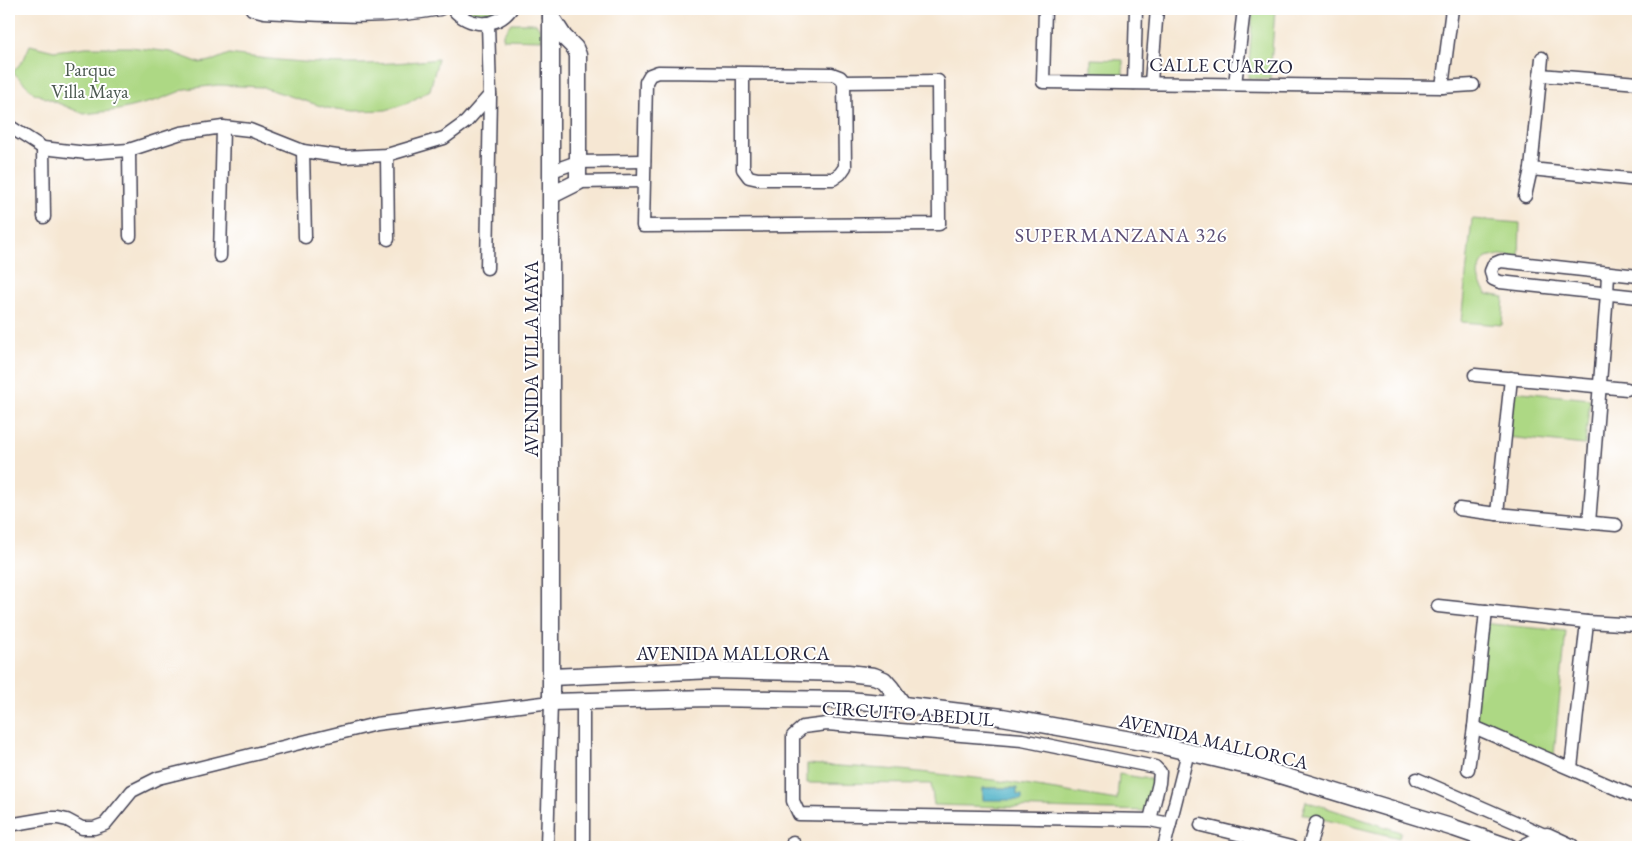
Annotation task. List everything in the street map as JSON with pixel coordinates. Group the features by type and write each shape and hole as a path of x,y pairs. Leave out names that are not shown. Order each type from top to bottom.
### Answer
{"main road":[{"name":"AVENIDA VILLA MAYA","path":"548,11 578,55 578,182"},
{"name":"AVENIDA VILLA MAYA","path":"548,11 552,171 551,702"},
{"path":"552,195 578,182"},
{"name":"AVENIDA MALLORCA","path":"551,677 714,670 848,673 874,676 884,680 903,705"},
{"name":"AVENIDA MALLORCA","path":"551,702 709,698 848,700 1002,718 1188,752 1260,769 1454,828 1509,847"},
{"path":"1526,847 1547,836 1571,847"}],"street":[{"path":"252,9 264,12 343,17 418,13 440,9"},
{"path":"453,9 467,21 478,24 499,20 508,14 511,9"},
{"name":"CALLE CUARZO","path":"1046,9 1043,82 1442,87 1472,85"},
{"path":"1134,83 1136,9"},
{"path":"1151,82 1157,9"},
{"path":"1235,84 1244,9"},
{"path":"1442,87 1452,9"},
{"path":"487,268 490,95 488,23"},
{"path":"1525,196 1531,169 1542,58"},
{"path":"743,73 743,169 749,177 758,179 833,180 845,167 844,82 840,76 832,74 658,72 650,75 646,82 643,226 939,224 938,81 844,82"},
{"path":"1540,75 1638,83"},
{"path":"9,126 43,148 87,152 129,150 181,133 223,127 250,130 304,151 344,157 387,155 444,138 466,122 490,95"},
{"path":"220,256 223,127"},
{"path":"43,148 44,217"},
{"path":"129,150 130,236"},
{"path":"304,151 305,236"},
{"path":"387,155 388,239"},
{"path":"552,171 577,162 644,161"},
{"path":"1531,169 1638,180"},
{"path":"578,182 644,181"},
{"path":"1638,276 1501,261 1494,264 1491,271 1493,278 1500,282 1638,297"},
{"path":"1589,523 1608,294 1608,273"},
{"path":"1475,374 1627,389"},
{"path":"1497,514 1511,378"},
{"path":"1459,509 1616,525"},
{"path":"1438,606 1587,622 1638,625"},
{"path":"1468,769 1486,611"},
{"path":"1571,768 1587,622"},
{"path":"9,825 58,818 82,828 94,828 105,824 132,791 158,778 376,724 551,702 547,847"},
{"path":"583,847 584,702"},
{"name":"CIRCUITO ABEDUL","path":"1150,820 1159,783 1160,772 1155,767 1022,740 827,724 803,727 793,736 793,801 799,814 1150,820 1170,824"},
{"path":"1474,727 1638,798"},
{"path":"1164,847 1188,752"},
{"path":"1417,780 1547,836"},
{"path":"1309,847 1316,822"},
{"path":"1201,825 1292,847"}],"green space":[{"path":"467,9 502,9 493,14 480,15"},
{"path":"1253,9 1275,9 1270,79 1248,78"},
{"path":"511,23 536,23 541,31 542,40 503,39 503,34"},
{"name":"Parque Villa Maya","path":"30,45 54,51 86,47 130,47 171,52 200,63 229,54 333,64 411,62 438,59 430,90 408,103 386,110 354,111 327,108 262,87 218,85 186,89 158,100 119,110 84,114 34,93 13,72 24,59"},
{"path":"1091,59 1123,60 1123,77 1091,77"},
{"path":"1472,219 1520,223 1519,257 1500,255 1486,258 1478,272 1481,285 1487,294 1504,297 1502,325 1461,322"},
{"path":"1512,391 1590,399 1585,445 1507,437"},
{"path":"1481,623 1566,631 1554,755 1472,719"},
{"path":"807,764 901,770 994,780 1117,800 1119,774 1155,780 1146,811 934,805 931,784 807,783","holes":["983,788 1016,788 1017,795 983,799"]},
{"path":"1306,801 1401,832 1399,838 1302,814"}],"water":[{"path":"983,788 1017,788 1017,795 1022,795 1022,800 983,800"}],"district":[{"name":"SUPERMANZANA 326","path":"1121,235"}]}
